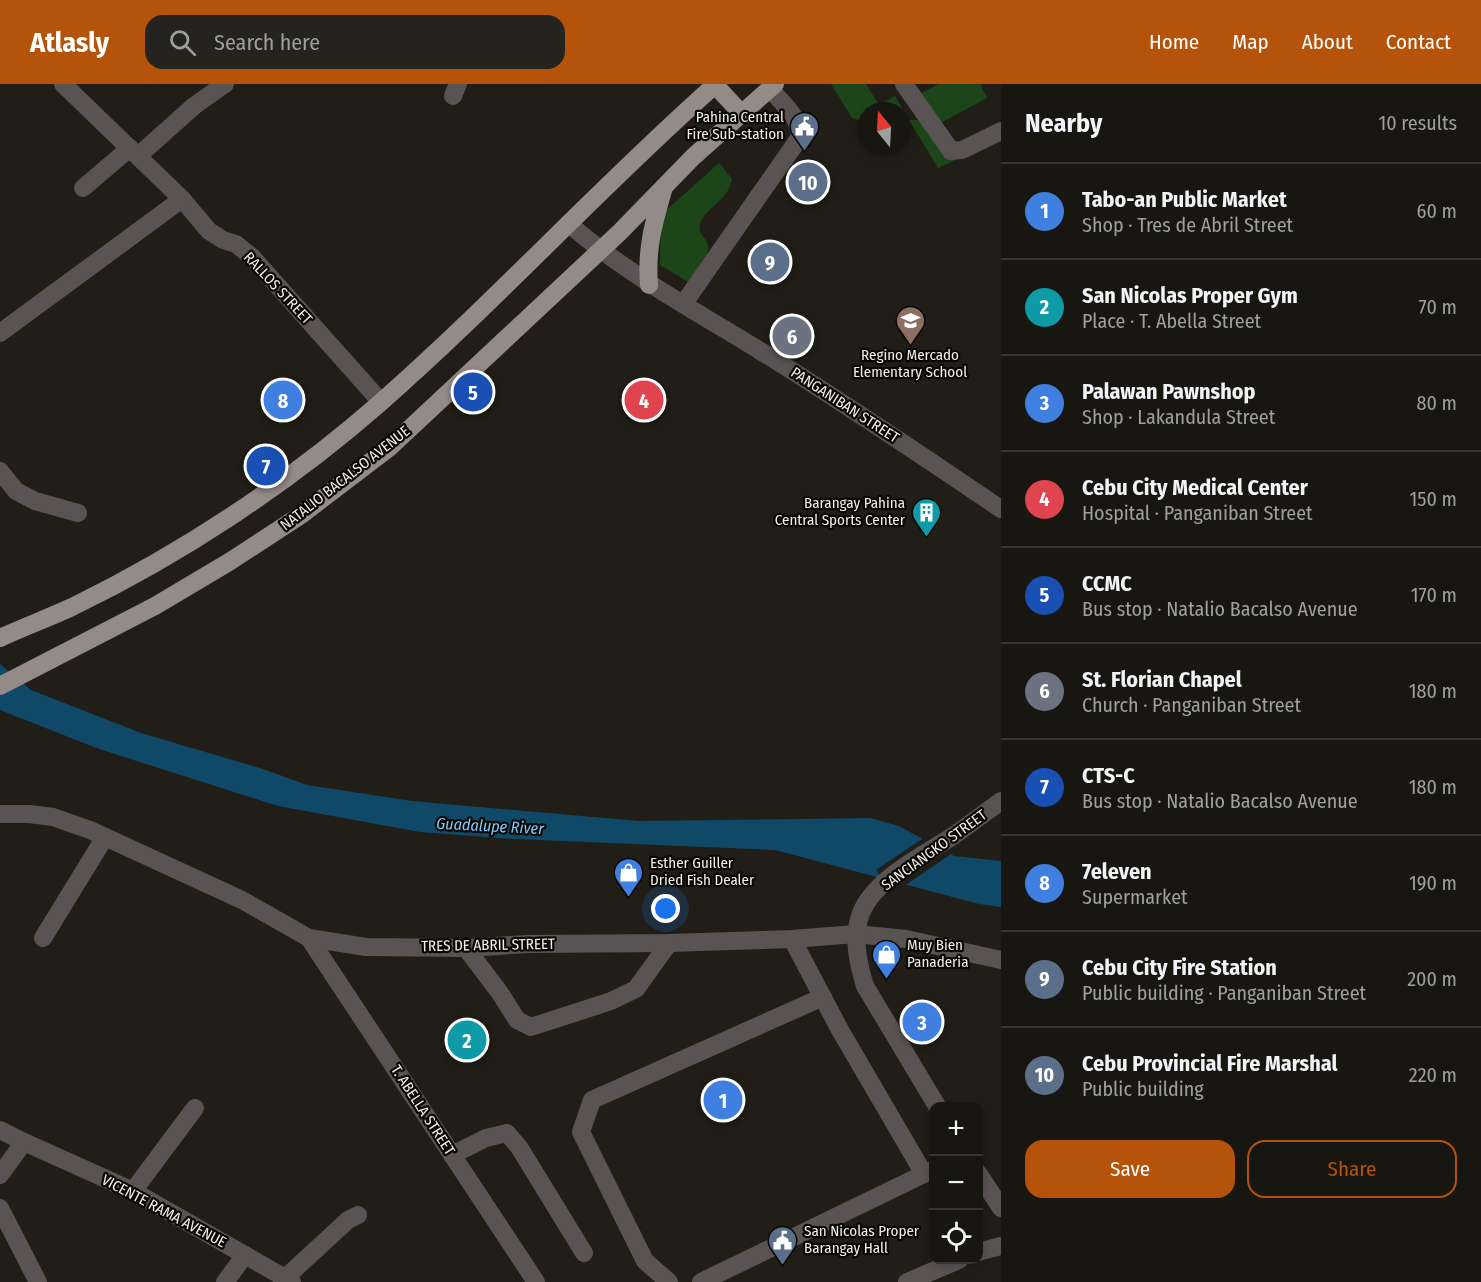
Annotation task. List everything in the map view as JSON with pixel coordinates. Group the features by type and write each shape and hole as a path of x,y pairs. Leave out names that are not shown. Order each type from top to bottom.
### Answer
{"main road":[{"path":"0,638 70,608 109,588 207,531 289,474 381,402 716,85 741,113"},
{"name":"NATALIO BACALSO AVENUE","path":"0,686 155,606 229,561 301,514 390,447 599,250 693,157 773,86"},
{"path":"649,285 647,260 665,185"}],"street":[{"name":"RALLOS STREET","path":"63,84 182,199 209,231 223,240 236,244 252,257 381,402"},
{"path":"83,188 225,84"},
{"path":"904,84 951,151 962,150 1001,131"},
{"path":"684,303 800,137 800,127 773,86"},
{"path":"0,333 182,199"},
{"name":"PANGANIBAN STREET","path":"569,224 599,250 649,285 684,303 857,411 1001,509"},
{"path":"0,471 16,491 35,501 78,513"},
{"name":"SANCIANGKO STREET","path":"856,934 861,914 868,900 884,882 1001,801"},
{"name":"TRES DE ABRIL STREET","path":"0,814 52,817 90,830 242,900 309,938 366,947 466,948 527,944 669,943 792,939 856,934 906,939 1001,960"},
{"path":"43,938 105,837"},
{"path":"856,934 859,966 865,986 934,1102"},
{"name":"T. ABELLA STREET","path":"309,938 536,1282"},
{"path":"702,1282 928,1171 823,997 792,939"},
{"path":"466,948 517,1020 531,1027 611,1001 636,989 669,943"},
{"path":"669,1282 645,1261 581,1132 592,1100 823,997"},
{"path":"133,1191 195,1108"},
{"name":"VICENTE RAMA AVENUE","path":"0,1130 133,1191 289,1280"},
{"path":"452,1155 486,1138 507,1133 519,1147 584,1253"},
{"path":"0,1175 24,1142"},
{"path":"983,1181 1001,1208"},
{"path":"0,1208 38,1282"},
{"path":"289,1280 348,1220 357,1215"},
{"path":"983,1251 1001,1246"},
{"path":"225,1282 245,1255"},
{"path":"907,1282 929,1278 952,1264"}],"green space":[{"path":"831,84 866,84 877,102 857,102 857,120 852,118"},
{"path":"939,84 980,84 987,98 937,125 958,159 938,168 911,123 911,120 922,117 921,93"},
{"path":"895,96 899,102 884,102"},
{"path":"719,163 732,179 726,193 700,224 708,250 705,260 690,283 660,265 661,215"}],"water":[{"name":"Guadalupe River","path":"0,664 31,690 141,733 263,769 307,785 412,801 639,821 870,818 899,826 954,856 1001,861 1001,907 979,904 775,850 515,839 420,832 278,806 99,749 0,710"}],"pier":[{"path":"925,837 947,849 951,854 903,887 884,882 876,870"}],"place":[{"name":"Pahina Central Fire Sub-station","path":"805,152"},
{"name":"Cebu Provincial Fire Marshal","path":"808,182"},
{"name":"Cebu City Fire Station","path":"770,262"},
{"name":"St. Florian Chapel","path":"792,336"},
{"name":"Regino Mercado Elementary School","path":"910,346"},
{"name":"CCMC","path":"473,392"},
{"name":"7eleven","path":"283,400"},
{"name":"Cebu City Medical Center","path":"644,400"},
{"name":"CTS-C","path":"266,466"},
{"name":"Barangay Pahina Central Sports Center","path":"926,538"},
{"name":"Esther Guiller Dried Fish Dealer","path":"629,898"},
{"name":"Muy Bien Panaderia","path":"886,980"},
{"name":"Palawan Pawnshop","path":"922,1022"},
{"name":"San Nicolas Proper Gym","path":"467,1040"},
{"name":"Tabo-an Public Market","path":"723,1100"},
{"name":"San Nicolas Proper Barangay Hall","path":"783,1266"}]}
